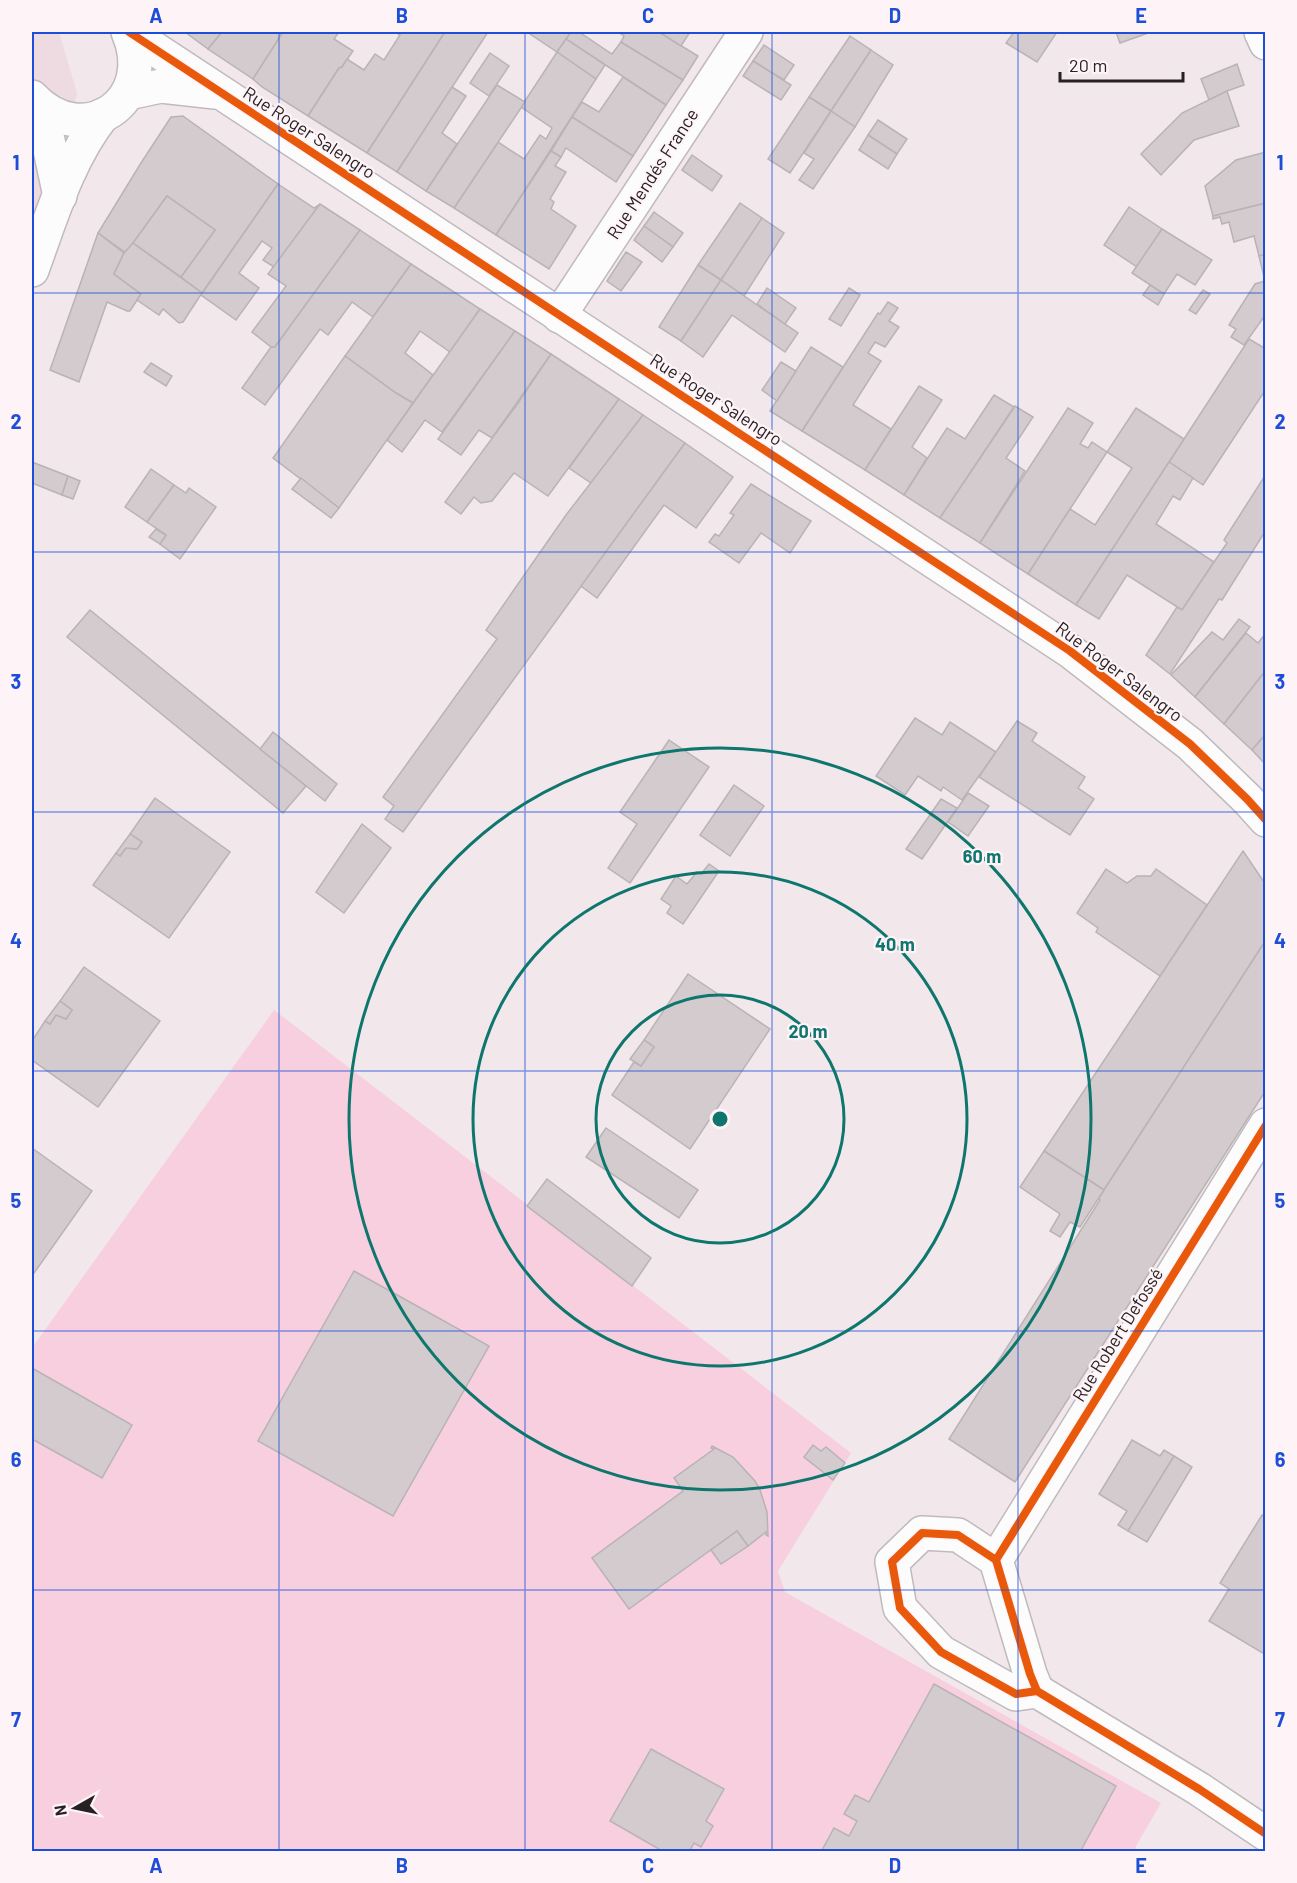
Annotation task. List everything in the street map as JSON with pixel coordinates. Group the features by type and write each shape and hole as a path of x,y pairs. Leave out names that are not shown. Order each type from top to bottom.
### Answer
{"street":[{"name":"Rue Roger Salengro","path":"128,32 1070,651 1190,744 1266,820"},
{"path":"36,103 55,116 71,120 87,120 103,115 117,106 128,93 137,62 135,46 128,32"},
{"name":"Rue Mendés France","path":"559,316 746,32"},
{"path":"1261,32 1266,43"},
{"name":"Rue Roger Salengro","path":"128,93 160,86 220,92"},
{"path":"36,103 60,196"},
{"path":"32,270 60,196 89,133 103,115"},
{"name":"Rue Robert Defossé","path":"996,1560 1266,1125"},
{"path":"1037,1691 1016,1694 941,1652 900,1608 892,1562 922,1533 958,1535 996,1560 1037,1691 1199,1789 1266,1834"}],"shaded area":[{"path":"32,32 59,32 77,93 60,196 32,271"},
{"path":"274,1010 851,1453 778,1571 785,1592 1161,1803 1136,1846 1136,1852 32,1851 32,1348"}],"building":[{"path":"185,32 222,32 208,49"},
{"path":"222,32 283,32 253,79 208,49"},
{"path":"283,32 339,32 334,39 353,51 339,68 308,116 253,79"},
{"path":"395,32 445,32 367,153 308,116 347,59 364,70 375,54 384,60 400,35"},
{"path":"445,32 488,32 397,172 367,153"},
{"path":"531,32 571,32 557,52 530,34"},
{"path":"571,32 579,32 612,54 621,42 683,80 666,105 566,39"},
{"path":"618,32 659,32 698,56 683,80 621,42 624,36"},
{"path":"659,32 690,32 681,46"},
{"path":"1014,32 1057,32 1037,62 1006,43"},
{"path":"1116,32 1151,32 1120,43"},
{"path":"850,36 871,50 831,111 809,97"},
{"path":"566,39 605,65 596,79 557,52"},
{"path":"764,45 794,65 784,80 753,61"},
{"path":"871,50 893,65 855,127 831,111"},
{"path":"557,52 596,79 496,235 454,208 498,142 524,159 540,135 546,139 552,128 521,107"},
{"path":"490,53 509,66 489,96 470,83"},
{"path":"753,61 791,85 781,100 743,76"},
{"path":"1237,64 1244,85 1209,100 1201,79"},
{"path":"623,77 666,105 633,156 572,117 582,102 599,112"},
{"path":"497,85 525,102 454,208 426,191"},
{"path":"452,87 466,96 442,133 457,144 426,191 397,172"},
{"path":"1227,91 1239,126 1194,140 1161,175 1141,154 1182,113"},
{"path":"809,97 831,111 790,173 768,159"},
{"path":"831,111 855,127 813,189 799,180 814,159 804,153"},
{"path":"183,116 278,184 202,293 181,277 215,230 167,196 126,253 98,233 171,117"},
{"path":"572,117 633,156 616,182 566,148 561,157 551,151"},
{"path":"878,120 907,139 897,154 868,135"},
{"path":"868,135 897,154 888,169 859,150"},
{"path":"551,151 561,157 555,166 566,172 550,199 554,202 551,209 576,226 549,269 496,235"},
{"path":"1266,152 1266,203 1213,216 1205,186 1236,160"},
{"path":"692,155 722,176 712,191 682,170"},
{"path":"278,184 314,208 320,204 274,267 263,260 272,248 262,241 239,273 259,288 236,320 201,295"},
{"path":"167,196 215,230 181,277 133,243"},
{"path":"740,203 762,218 721,280 698,265"},
{"path":"1266,203 1266,254 1259,256 1254,236 1234,242 1229,222 1222,224 1220,217 1213,219 1213,216"},
{"path":"320,204 360,230 275,347 271,347 252,332 286,286 268,274"},
{"path":"1129,207 1162,229 1137,267 1104,245"},
{"path":"654,212 683,233 673,247 644,226"},
{"path":"762,218 784,233 744,296 721,280"},
{"path":"644,226 673,247 662,262 634,240"},
{"path":"1162,229 1212,260 1195,285 1177,274 1164,294 1132,273"},
{"path":"360,230 411,264 373,317 352,302 328,335 320,329 265,405 242,388 271,347 275,347"},
{"path":"98,233 124,253 114,274 141,294 130,311 107,302 79,382 50,370"},
{"path":"133,243 202,293 183,322 179,323 163,309 159,315 137,300 141,294 114,274 124,253"},
{"path":"626,252 642,262 621,291 607,281"},
{"path":"1266,254 1266,314 1244,345 1231,337 1236,329 1229,325 1255,284 1265,281 1259,256"},
{"path":"411,264 480,309 450,352 420,331 405,353 433,375 413,403 345,356"},
{"path":"698,265 721,280 681,341 659,327"},
{"path":"721,280 798,333 785,352 732,315 703,357 681,341"},
{"path":"1150,285 1164,294 1158,305 1143,295"},
{"path":"767,288 796,308 785,324 757,304"},
{"path":"849,288 860,295 841,326 829,319"},
{"path":"1203,290 1210,294 1196,314 1189,310"},
{"path":"888,302 898,308 889,321 899,327 885,347 875,342 868,353 881,361 853,405 891,429 865,470 802,431 878,313 880,314"},
{"path":"480,309 515,331 442,432 425,420 402,452 387,440"},
{"path":"515,331 551,354 492,438 479,430 461,455 438,439"},
{"path":"1249,339 1266,349 1266,389 1203,485 1169,462"},
{"path":"811,347 843,367 802,431 770,411"},
{"path":"551,354 619,399 548,496 514,473 492,501 481,503 474,497 461,514 445,502 516,406"},
{"path":"345,356 413,403 339,508 273,458"},
{"path":"781,362 796,371 777,401 762,390"},
{"path":"151,363 172,376 166,386 144,372"},
{"path":"919,386 942,400 912,447 927,458 904,495 865,470"},
{"path":"994,395 1014,407 940,518 904,495 947,428 965,439"},
{"path":"619,399 643,415 591,483 569,468"},
{"path":"1015,406 1033,417 1006,458 1025,471 980,543 940,518"},
{"path":"1068,408 1093,423 1080,444 1088,448 1092,442 1107,452 1028,574 980,543"},
{"path":"1136,408 1184,439 1076,605 1028,574 1070,509 1095,525 1132,468 1107,452"},
{"path":"643,415 685,443 403,832 385,819 394,806 383,797 497,639 486,630 566,515"},
{"path":"685,443 733,477 696,528 664,505 597,598 581,586"},
{"path":"32,462 68,476 62,495 32,483"},
{"path":"1169,462 1193,478 1180,500 1173,496 1156,524 1214,562 1182,610 1127,575 1099,619 1076,605"},
{"path":"151,469 174,485 147,522 125,507"},
{"path":"1266,474 1266,530 1222,600 1219,599 1170,674 1146,655 1177,607 1182,610 1227,543 1224,540"},
{"path":"68,476 80,481 73,499 62,495"},
{"path":"301,478 339,508 331,518 292,489"},
{"path":"751,484 811,521 790,553 761,533 739,563 709,542 715,534 719,536 734,515 730,513"},
{"path":"174,485 186,493 189,488 216,507 180,559 160,544 166,535 147,522"},
{"path":"156,529 166,535 160,544 149,537"},
{"path":"90,610 306,786 283,813 67,637"},
{"path":"1239,619 1250,627 1195,697 1171,675 1212,632 1223,640"},
{"path":"1246,633 1258,643 1266,633 1266,670 1224,724 1195,697"},
{"path":"1266,670 1266,734 1252,750 1224,724"},
{"path":"915,718 942,735 950,722 996,752 962,800 943,787 941,791 918,776 905,795 876,776"},
{"path":"1017,721 1037,733 1032,741 1085,777 1078,788 1094,799 1070,835 979,777"},
{"path":"273,732 337,784 325,801 260,749"},
{"path":"1266,734 1266,765 1252,750"},
{"path":"669,740 709,767 630,883 608,868 637,824 620,812"},
{"path":"734,785 764,806 730,856 700,835"},
{"path":"968,793 989,806 968,836 948,822"},
{"path":"155,798 230,852 169,938 93,885 116,853 120,856 126,848 137,849 142,842 130,834"},
{"path":"941,799 957,808 922,859 906,849"},
{"path":"362,824 391,848 344,913 316,892"},
{"path":"130,834 142,842 137,849 126,848 120,856 116,853"},
{"path":"1243,851 1266,885 1266,940 1104,1190 1044,1151"},
{"path":"709,864 719,871 683,924 667,913 671,906 661,899 676,876 687,884 697,872 701,874"},
{"path":"1106,869 1127,883 1137,876 1151,876 1156,869 1207,905 1160,976 1096,932 1098,928 1077,913"},
{"path":"1266,940 1266,1090 1015,1482 949,1439 1100,1200 1098,1199"},
{"path":"84,967 160,1021 98,1107 32,1060 32,1041 45,1021 50,1024 56,1015 66,1019 72,1010 60,1001"},
{"path":"688,974 770,1029 690,1149 612,1095 634,1062 641,1066 654,1047 644,1040"},
{"path":"60,1001 72,1010 66,1019 56,1015 50,1024 45,1021"},
{"path":"644,1040 654,1047 641,1066 630,1059"},
{"path":"606,1128 698,1190 679,1218 586,1157"},
{"path":"32,1148 92,1191 32,1276"},
{"path":"1044,1151 1104,1190 1080,1227 1070,1222 1060,1237 1050,1231 1060,1214 1020,1187"},
{"path":"547,1179 651,1258 632,1286 527,1206"},
{"path":"354,1271 489,1346 393,1516 258,1441"},
{"path":"32,1368 132,1425 102,1478 32,1439"},
{"path":"1132,1440 1160,1456 1164,1450 1174,1456 1128,1531 1118,1525 1127,1511 1099,1494"},
{"path":"813,1445 821,1451 826,1447 845,1463 833,1480 804,1457"},
{"path":"712,1446 733,1457 755,1481 767,1512 768,1536 766,1532 748,1546 737,1531 629,1609 592,1558 683,1491 674,1478 714,1449 711,1448"},
{"path":"1174,1456 1192,1467 1147,1542 1128,1531"},
{"path":"1262,1515 1266,1517 1266,1655 1209,1621 1229,1589 1220,1583"},
{"path":"737,1531 748,1546 721,1564 711,1550"},
{"path":"934,1684 1116,1786 1080,1852 821,1852 834,1828 849,1836 857,1821 844,1814 855,1795 869,1802"},
{"path":"651,1749 724,1789 706,1821 713,1826 701,1847 694,1843 689,1852 664,1852 610,1821"}],"cycle path":[{"path":"129,32 1070,651 1190,744 1266,820"},
{"path":"996,1560 1266,1125"},
{"path":"1037,1691 1016,1694 941,1652 900,1608 892,1562 922,1533 958,1535 996,1560 1037,1691 1199,1789 1266,1834"}]}
